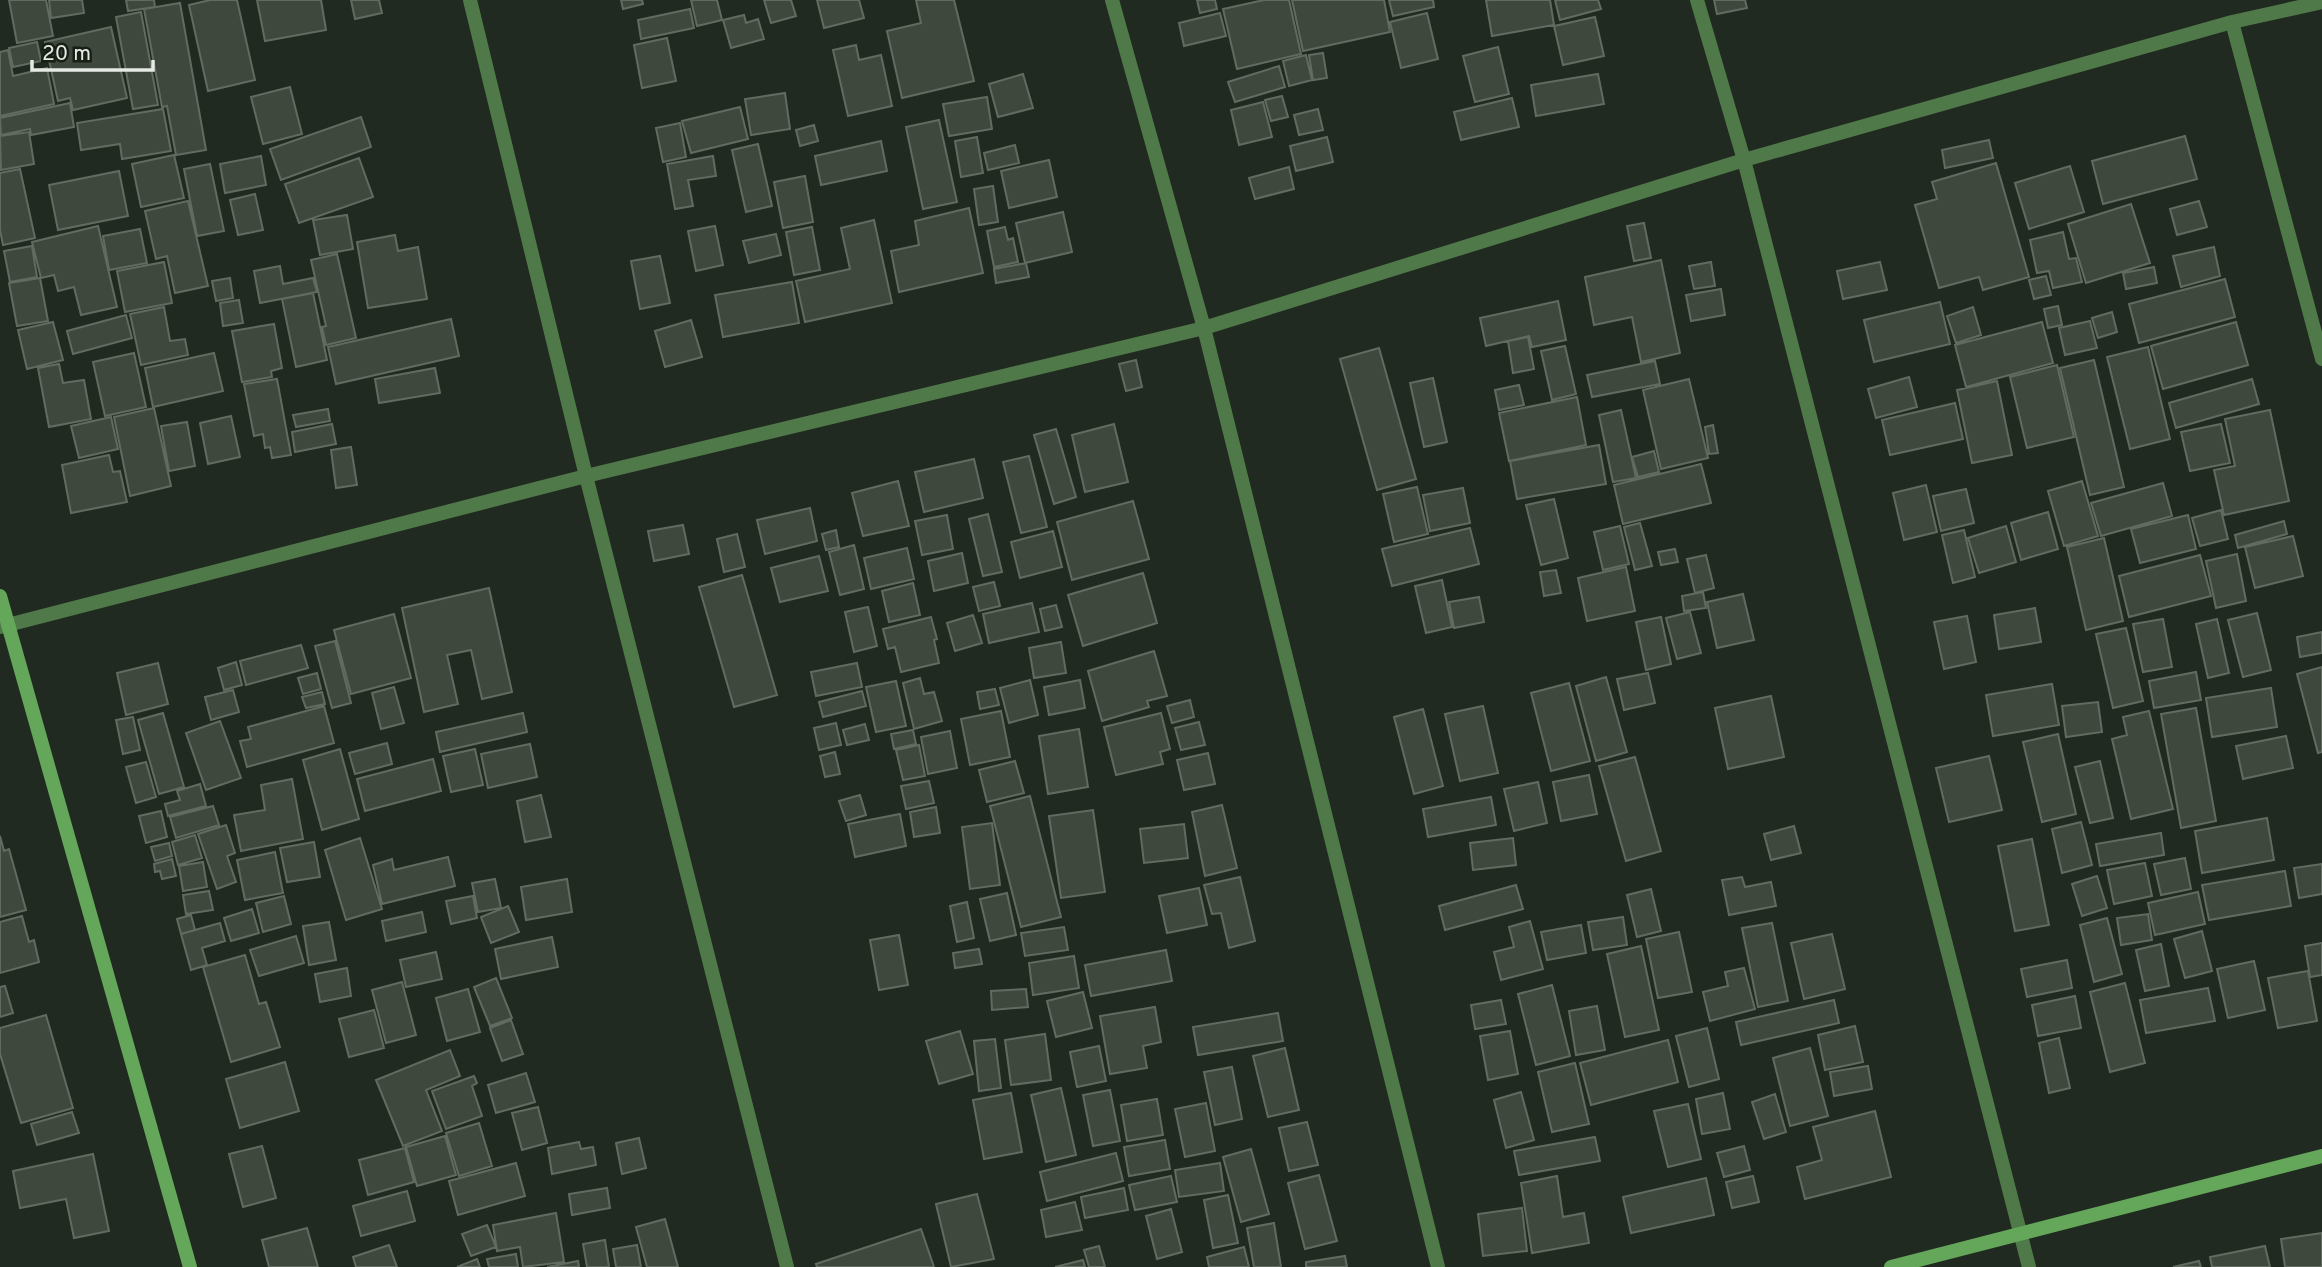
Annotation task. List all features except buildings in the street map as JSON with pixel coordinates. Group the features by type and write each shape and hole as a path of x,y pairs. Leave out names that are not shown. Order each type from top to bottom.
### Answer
{"main road":[{"path":"0,596 4,626 190,1267"},
{"path":"1891,1267 2322,1156"}],"street":[{"path":"470,0 586,476 787,1267"},
{"path":"1112,0 1204,328 1438,1267"},
{"path":"1697,0 1744,160 2029,1267"},
{"path":"4,626 586,476 1204,328 1744,160 2232,22 2322,2"},
{"path":"2232,22 2322,359"}]}
